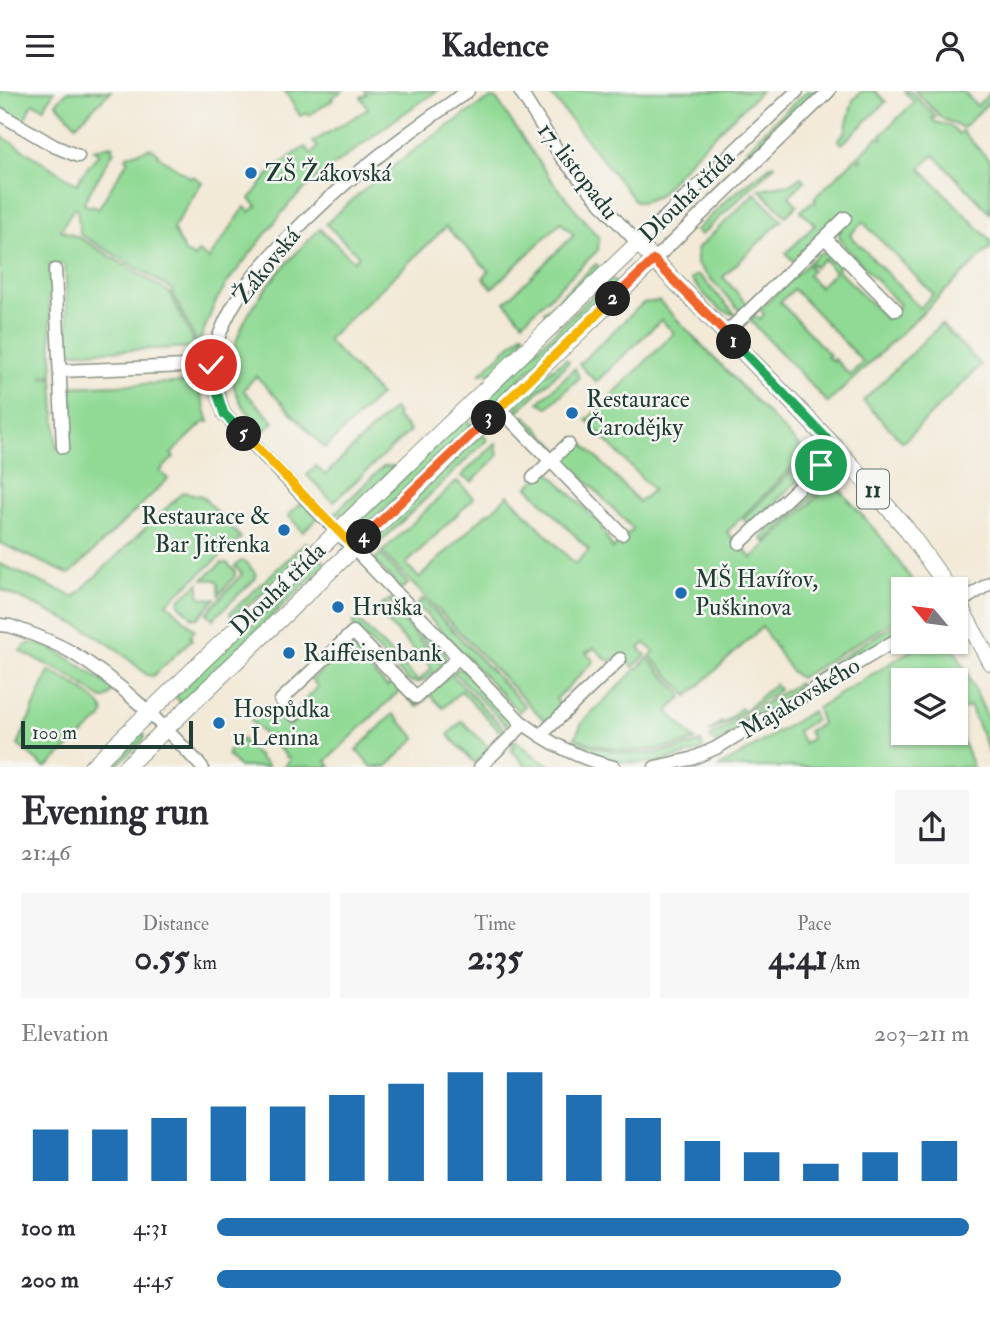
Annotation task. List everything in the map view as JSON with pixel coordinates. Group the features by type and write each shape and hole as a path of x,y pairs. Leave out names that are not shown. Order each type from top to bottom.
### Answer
{"main road":[{"name":"17. listopadu","path":"638,243 838,450 905,527 940,577"},
{"name":"Dlouhá třída","path":"92,767 638,243"},
{"name":"Dlouhá třída","path":"125,767 654,260"},
{"name":"17. listopadu","path":"968,622 990,662"}],"street":[{"name":"Žákovská","path":"354,547 224,414 211,365 227,314 255,272 310,213 409,131 468,91"},
{"name":"17. listopadu","path":"520,91 562,158 638,243"},
{"name":"Dlouhá třída","path":"638,243 797,91"},
{"name":"Dlouhá třída","path":"654,260 829,91"},
{"path":"0,114 54,146 78,156"},
{"path":"726,333 845,218"},
{"path":"825,238 896,310"},
{"path":"55,270 63,447"},
{"path":"60,370 211,365"},
{"path":"499,408 622,534"},
{"path":"533,478 568,444"},
{"path":"740,543 838,450"},
{"path":"354,547 524,724 562,749 614,767"},
{"path":"968,593 990,583"},
{"path":"0,625 10,626 68,650 107,676 166,728 202,767"},
{"path":"294,715 281,700 353,632 416,697 459,657"},
{"name":"Majakovského","path":"655,767 691,759 716,748 891,643"},
{"path":"541,735 620,659"},
{"path":"480,767 524,724"}],"green space":[{"path":"0,91 54,91 44,108 33,103 23,122 0,107"},
{"path":"68,91 111,91 76,125 56,103"},
{"path":"285,91 343,91 309,115 307,113 300,116"},
{"path":"365,91 437,91 311,183 290,203 227,283 215,303 198,345 173,290 80,234 77,208 74,208 61,230 82,239 170,293 196,347 61,353 60,335 68,329 65,265 50,264 53,375 43,376 44,379 53,378 57,448 65,448 63,387 194,382 197,383 209,422 204,422 171,454 174,457 160,471 168,479 71,573 0,543 0,135 77,184 99,153 94,150 113,146 111,149 114,151 84,204 98,209 128,160 128,155 151,148 191,178 193,176 202,182 173,229 184,251 194,258 198,252 209,259 245,207 250,212 257,206 250,199 274,169 305,147 312,154 318,147 313,142 368,109 361,97 367,94"},
{"path":"548,91 761,91 698,151 658,196 636,202"},
{"path":"807,91 818,93 685,222 681,218 725,176 759,136"},
{"path":"862,91 875,91 886,102 842,144 838,140 845,132 853,100"},
{"path":"904,91 910,91 936,117 932,118 935,122 950,126 959,134 962,131 990,161 990,213 934,155 920,168 990,240 990,248 828,403 750,320 754,315 760,319 764,314 760,309 817,255 824,252 830,253 840,262 837,269 886,319 900,305 845,247 839,236 840,229 794,262 786,253 815,225 801,211 811,202 815,203 814,198 857,157 860,161 862,159 859,155 878,137 883,138 881,135 914,102","holes":["863,222 933,294 920,308 850,235","824,259 835,272 819,287 808,275 812,270 809,267 812,264 815,267","794,289 863,362 850,375 834,359 833,361 827,357 830,355 780,302"]},
{"path":"915,91 963,91 977,106 990,93 990,101 963,128 943,119"},
{"path":"491,98 497,100 549,177 599,238 598,250 523,322 505,302 574,235 561,222 492,288 483,278 489,271 446,227 327,340 380,395 325,448 256,376 243,390 274,422 265,430 240,402 232,374 234,351 254,305 287,263 320,229 354,261 359,256 326,224 405,157"},
{"path":"775,165 701,235 695,231 730,197"},
{"path":"801,177 805,181 789,196 797,205 786,216 759,189 791,184"},
{"path":"755,193 782,220 723,277 749,306 741,312 697,264 697,249"},
{"path":"596,264 602,269 546,315 544,312"},
{"path":"697,275 735,314 722,310 711,301 691,279"},
{"path":"611,278 618,285 476,421 469,414"},
{"path":"659,301 806,453 727,532 752,558 833,482 882,538 910,577 891,577 891,622 800,678 791,671 762,627 688,696 650,656 654,652 645,643 639,648 646,655 633,667 622,655 614,660 607,660 594,648 586,653 594,661 556,699 562,708 553,718 545,721 382,552 457,481 474,498 406,564 419,578 508,495 575,564 589,550 528,487 548,471 599,523 613,549 633,529 569,463 564,467 561,459 563,453 579,439 639,502 653,490 587,420 674,333 661,320 596,382 579,364 643,303"},
{"path":"941,324 981,365 903,442 863,401"},
{"path":"523,333 525,335 507,361 488,374 480,374"},
{"path":"566,359 569,362 517,412 517,404 527,390"},
{"path":"575,368 579,378 548,407 539,402"},
{"path":"393,409 398,414 396,417 410,431 333,502 307,475 316,466 325,475"},
{"path":"524,416 558,449 547,449 519,420"},
{"path":"465,418 472,425 365,528 359,528 357,524"},
{"path":"482,434 487,440 371,551 374,538"},
{"path":"496,443 498,456 472,482 461,476"},
{"path":"808,455 816,463 812,468 759,517 747,523 743,519"},
{"path":"395,466 346,513 334,514 383,467"},
{"path":"825,473 831,479 765,542 762,539 773,522"},
{"path":"183,492 202,496 241,538 167,603 195,630 190,636 192,639 153,676 147,675 118,650 84,628 0,589 0,564 74,597"},
{"path":"302,502 318,518 303,532 288,515"},
{"path":"306,542 311,547 259,596 232,617 230,613"},
{"path":"380,554 408,584 401,589 374,560"},
{"path":"320,557 326,564 181,703 175,696"},
{"path":"241,561 246,562 256,574 256,578 213,619 207,613 242,574 235,566"},
{"path":"222,563 227,563 235,571 235,576 219,595 218,582 203,579"},
{"path":"199,583 199,595 215,599 198,618 193,618 179,604 180,599"},
{"path":"393,599 443,649 446,654 445,663 388,600"},
{"path":"423,599 525,706 519,712 417,605"},
{"path":"385,602 443,665 422,681 412,682 407,680 352,624 357,619 418,681 432,668 376,611"},
{"path":"891,626 891,636 817,682 813,675"},
{"path":"30,643 62,654 114,690 106,699 102,699 70,676 20,651"},
{"path":"353,645 365,652 359,658 387,687 394,681 417,705 451,674 509,734 506,738 461,691 443,708 430,695 417,707 400,690 326,761 331,767 283,767 289,757 251,721 269,706 289,726 301,716 299,713 304,709 300,705 318,687 312,680"},
{"path":"904,655 958,655 964,668 891,668 891,745 964,745 973,767 718,767 812,711 815,720 797,731 804,743 812,739 808,731 822,724 817,708"},
{"path":"648,658 682,695 668,711 695,740 665,748 635,751 605,747 575,737 583,721"},
{"path":"462,670 512,720 506,725 453,671"},
{"path":"49,671 89,695 104,713 102,718 44,767 18,745"},
{"path":"968,675 990,723 990,755 970,706 968,707"},
{"path":"798,683 803,691 715,743 710,737"},
{"path":"775,684 779,690 730,721 709,732 741,708 744,711"},
{"path":"393,714 416,738 386,767 372,767 356,750"},
{"path":"462,721 490,749 475,763 448,735"},
{"path":"140,731 145,736 143,740 115,767 101,767"},
{"path":"242,739 267,767 239,767 228,755"},
{"path":"515,740 541,761 554,767 527,767 511,750 514,746 511,743"},
{"path":"574,740 608,750 637,754 667,751 701,742 703,747 700,751 668,760 634,763 570,748"}],"place":[{"name":"ZŠ Žákovská","path":"251,173"},
{"name":"Restaurace Čarodějky","path":"572,413"},
{"name":"Restaurace & Bar Jitřenka","path":"284,530"},
{"name":"MŠ Havířov, Puškinova","path":"681,593"},
{"name":"Hruška","path":"338,607"},
{"name":"Raiffeisenbank","path":"289,653"},
{"name":"Hospůdka u Lenina","path":"219,723"}],"route":[{"path":"211,365 224,414 354,547 654,260 838,450 821,465"}]}
